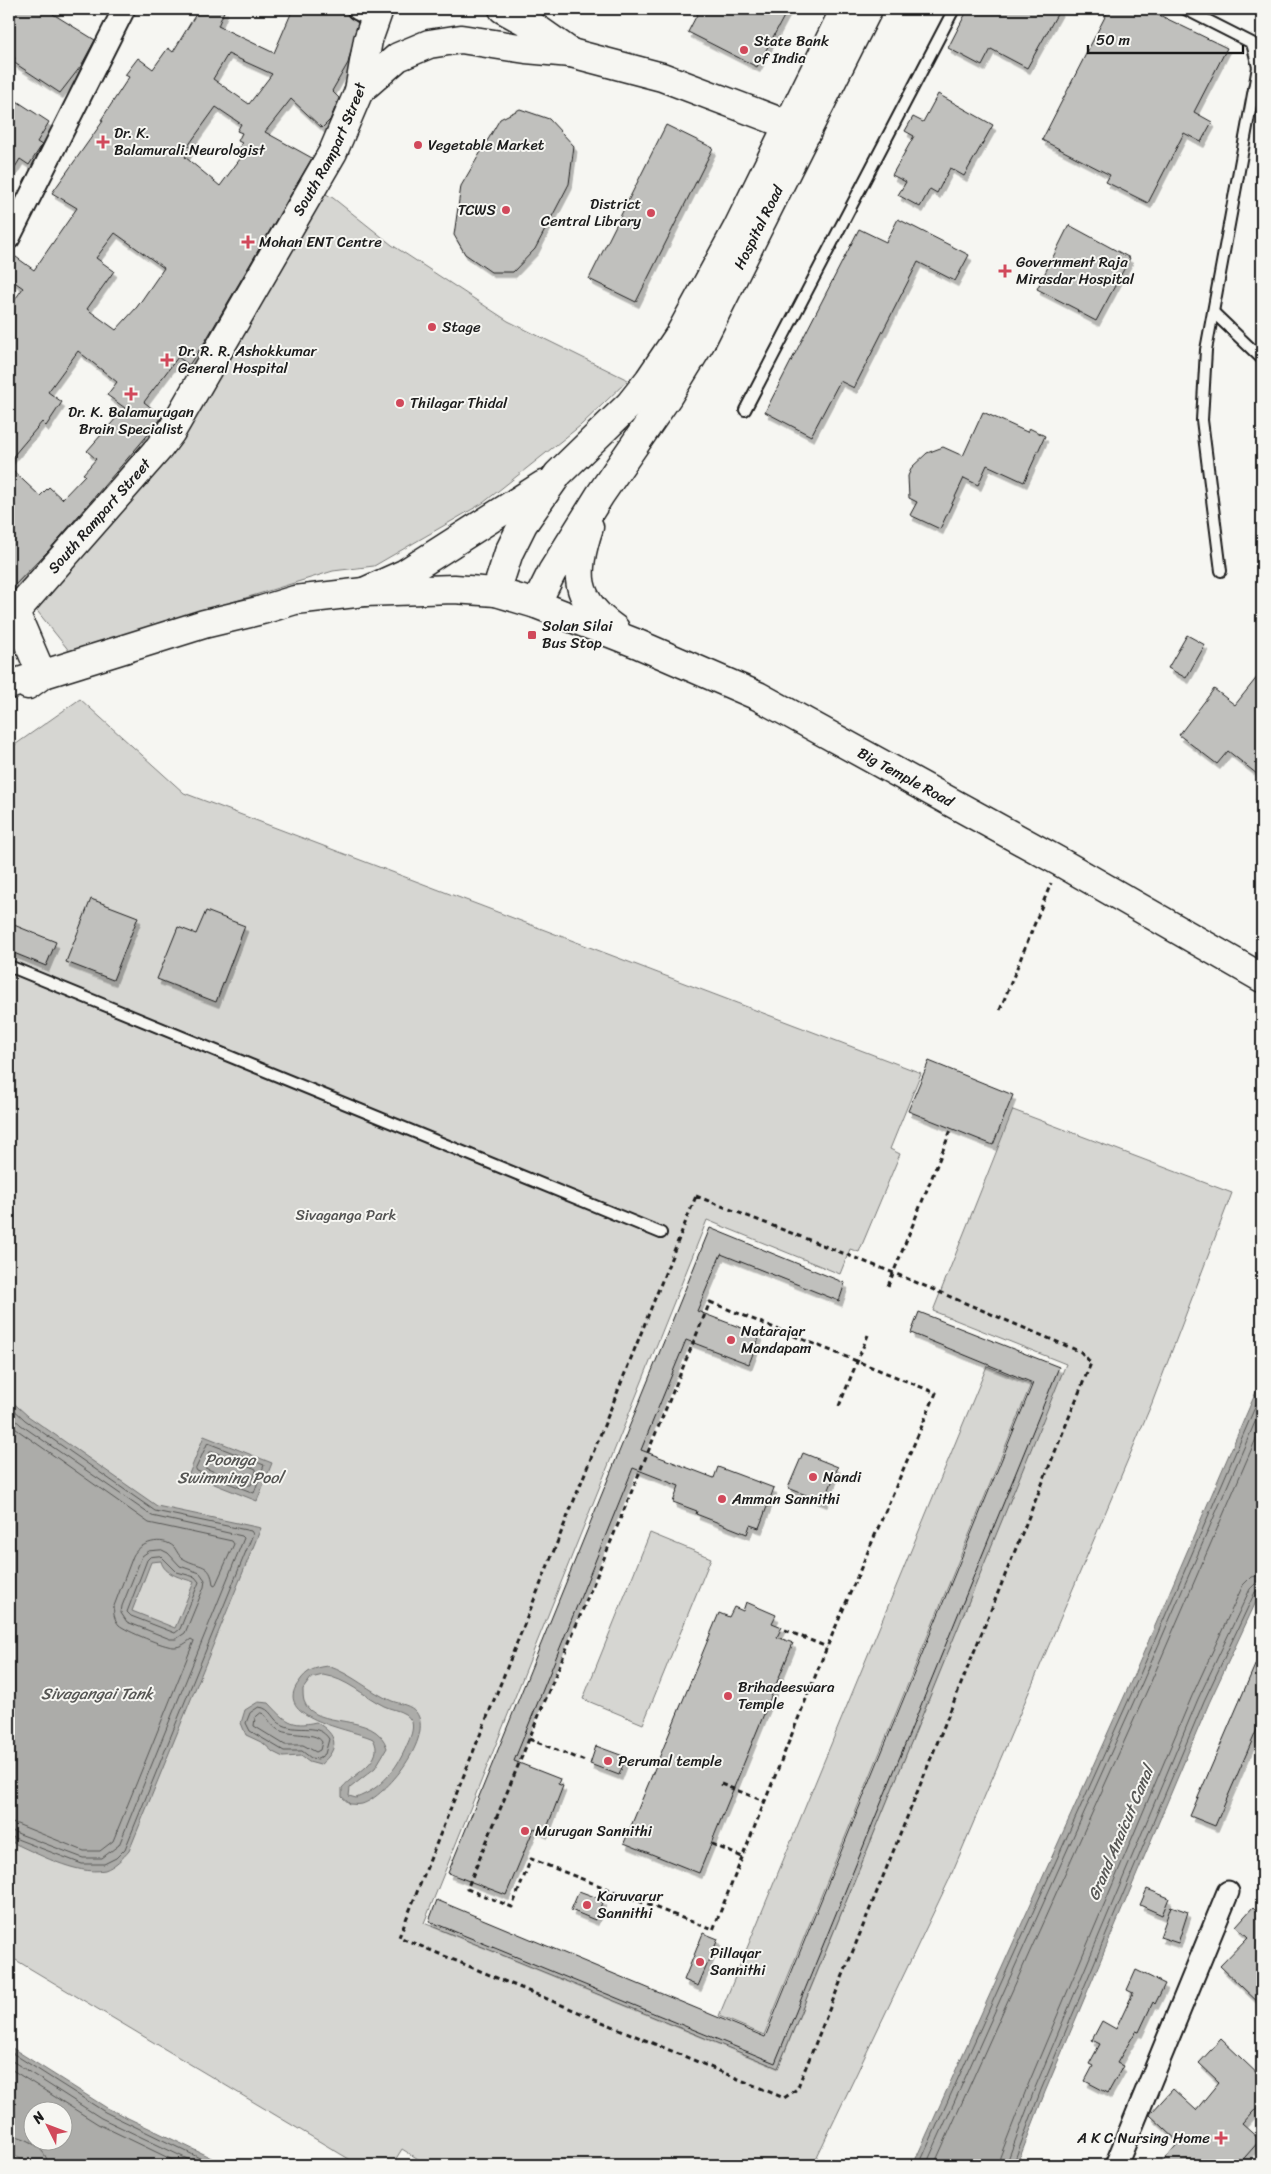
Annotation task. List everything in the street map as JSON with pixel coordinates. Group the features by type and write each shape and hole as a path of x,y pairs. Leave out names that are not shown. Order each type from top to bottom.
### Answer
{"main road":[{"path":"503,9 527,22 571,52"},
{"name":"Hospital Road","path":"600,495 668,396 701,342 796,129 845,9"},
{"name":"Hospital Road","path":"558,474 630,404 649,380 680,334 736,229 868,9"},
{"name":"South Rampart Street","path":"12,614 171,432 333,152 359,91 368,40 370,11"},
{"path":"359,91 398,58 429,44 461,39 526,49 571,52 662,77 796,129"},
{"path":"496,592 509,552 523,524 558,474"},
{"path":"9,685 204,624 295,600 364,592 404,574 524,499 558,474"},
{"path":"536,604 552,572 600,495"},
{"path":"600,495 581,552 580,578 584,598 596,614 638,644"},
{"name":"Big Temple Road","path":"364,592 454,589 496,592 536,604 638,644 758,696 1060,862 1262,978"},
{"path":"12,614 42,675"},
{"path":"9,699 42,675"}],"street":[{"path":"9,238 124,9"},
{"path":"1116,2165 1228,1892"}],"lane":[{"path":"745,410 954,9"},
{"path":"1185,9 1252,43 1258,67 1206,350 1202,420 1221,571"},
{"path":"1213,312 1262,359"},
{"path":"9,966 661,1233"}],"path":[{"path":"1000,1010 1060,862"},
{"path":"888,1286 951,1130"},
{"path":"696,1196 894,1273 1081,1352 1091,1363 797,2089 784,2098 399,1937 696,1196"},
{"path":"710,1302 857,1362 936,1394 827,1647 713,1930 530,1859 512,1907 467,1889 710,1302"},
{"path":"839,1406 868,1334"},
{"path":"785,1630 827,1647"},
{"path":"529,1739 585,1761"},
{"path":"721,1784 764,1802"},
{"path":"712,1844 742,1857"}],"green space":[{"name":"Thilagar Thidal","path":"317,189 333,198 392,245 508,321 628,380 580,426 483,503 374,566 333,571 70,652 34,607 112,519"},
{"name":"Sivaganga Park","path":"80,699 184,793 921,1073 890,1149 900,1154 859,1252 850,1249 840,1274 707,1220 424,1923 778,2068 1066,1364 933,1311 1013,1110 1232,1193 1152,1403 949,1880 813,2165 428,2165 402,2149 392,2165 359,2165 9,1956 9,749"},
{"path":"987,1366 1031,1384 764,2035 719,2016"},
{"path":"650,1533 711,1558 643,1724 583,1699"}],"water":[{"name":"Grand Anaicut Canal","path":"1262,1378 1262,1589 1209,1703 1045,2092 1017,2165 913,2165 1133,1677"},
{"name":"Sivagangai Tank","path":"9,1399 28,1416 157,1506 261,1528 129,1851 112,1867 105,1870 81,1870 56,1862 9,1841","holes":["161,1561 170,1573 194,1582 175,1628 132,1611 151,1562"]},
{"name":"Poonga Swimming Pool","path":"204,1436 272,1463 257,1501 189,1474"},
{"path":"328,1666 337,1669 384,1697 411,1708 416,1712 420,1723 419,1736 414,1750 395,1778 372,1799 362,1804 350,1804 342,1797 342,1788 372,1760 376,1747 373,1739 334,1727 305,1714 296,1705 293,1695 299,1682 308,1672","holes":["323,1675 332,1677 376,1702 407,1715 412,1722 409,1740 393,1770 380,1784 356,1798 349,1796 350,1788 375,1768 387,1748 381,1736 371,1729 359,1724 320,1716 310,1710 304,1701 303,1689 311,1678"]},
{"path":"258,1702 269,1703 284,1718 294,1723 307,1724 316,1722 329,1732 332,1737 334,1742 331,1753 320,1765 309,1762 301,1756 283,1757 273,1752 263,1743 246,1735 241,1723 245,1710"},
{"path":"9,2046 107,2108 226,2165 33,2165 9,2153"}],"building":[{"path":"14,9 57,9 53,14 95,40 81,66 60,93 13,62 15,58 9,54 9,17"},
{"path":"199,9 225,9 218,26 274,53 293,9 346,9 348,16 358,23 348,63 332,91 339,98 330,120 322,128 291,99 265,132 312,158 206,340 189,365 178,357 144,402 162,416 158,423 49,550 9,591 9,467 40,496 49,487 62,499 85,475 83,474 96,459 87,451 125,408 107,395 117,382 78,351 48,392 62,402 46,426 42,422 9,461 9,308 23,288 9,278 9,252 34,270 77,208 52,193 103,121 101,120 129,77 125,75 138,58 153,69 168,48 173,52","holes":["228,54 272,74 249,104 213,79","216,107 241,124 237,131 242,133 238,141 242,143 237,152 243,155 220,186 185,157 191,148 188,146","115,233 164,268 137,307 116,330 87,309 114,271 96,258"]},
{"name":"State Bank of India","path":"700,9 788,9 757,67 688,32"},
{"path":"968,9 1060,9 1027,68 991,49 982,66 948,48"},
{"path":"1109,9 1147,9 1227,48 1194,112 1212,122 1201,142 1184,133 1148,203 1106,182 1110,175 1042,140"},
{"path":"938,94 993,125 964,176 950,168 937,193 930,189 920,207 898,195 906,182 892,175 914,136 905,131 913,117 923,122"},
{"path":"9,96 49,122 37,142 42,145 29,165 20,159 9,177"},
{"name":"TCWS","path":"520,109 549,119 574,146 569,184 535,249 513,272 491,272 465,254 454,235 461,186 500,119"},
{"name":"District Central Library","path":"666,125 713,148 636,302 589,279"},
{"path":"898,219 969,255 955,281 918,262 854,388 840,381 811,436 765,412 859,229 886,242"},
{"path":"1069,225 1130,258 1096,321 1037,289"},
{"path":"983,412 1027,432 1029,428 1045,436 1024,482 987,465 978,485 964,478 940,529 910,515 917,502 909,498 908,476 912,467 927,453 943,447 963,456"},
{"path":"1187,635 1205,645 1186,678 1168,668"},
{"path":"1262,671 1262,778 1228,751 1217,764 1179,735 1214,689 1235,705"},
{"path":"91,899 138,917 113,980 66,962"},
{"path":"206,911 245,926 216,1002 157,979 178,927 196,934"},
{"path":"9,923 56,942 46,966 9,951"},
{"path":"929,1061 1013,1095 993,1145 908,1111"},
{"path":"710,1228 845,1283 839,1301 721,1254 697,1311 760,1335 749,1364 686,1340 641,1450 714,1478 718,1467 774,1488 759,1528 750,1525 747,1534 696,1514 697,1511 673,1502 679,1486 633,1468 514,1761 560,1779 558,1784 563,1786 545,1833 534,1828 506,1895 448,1873"},
{"path":"919,1312 1059,1367 775,2063 429,1921 437,1900 765,2037 1033,1383 911,1333"},
{"name":"Nandi","path":"803,1453 838,1467 824,1502 788,1488"},
{"name":"Brihadeeswara Temple","path":"746,1602 776,1615 772,1623 782,1627 777,1637 793,1643 699,1873 624,1843 719,1613 729,1617 734,1607 743,1611"},
{"path":"1262,1649 1262,1718 1215,1826 1190,1816"},
{"name":"Perumal temple","path":"596,1746 626,1757 619,1775 590,1764"},
{"path":"1147,1889 1169,1898 1162,1915 1140,1905"},
{"name":"Karuvarur Sannithi","path":"579,1891 603,1900 595,1920 571,1910"},
{"path":"1171,1906 1188,1912 1178,1943 1160,1937"},
{"path":"1253,1907 1262,1916 1262,2006 1220,1966 1248,1937 1236,1926"},
{"name":"Pillayar Sannithi","path":"703,1933 718,1939 698,1986 684,1980"},
{"path":"1136,1970 1165,1984 1155,2004 1153,2002 1139,2032 1136,2031 1117,2063 1123,2066 1108,2093 1085,2081 1093,2066 1089,2064 1100,2044 1092,2040 1102,2021 1116,2029 1133,1993 1127,1990"},
{"path":"1221,2039 1262,2078 1262,2102 1242,2124 1260,2140 1238,2165 1160,2165 1179,2142 1150,2115 1173,2089 1196,2110 1219,2082 1199,2063"}],"place":[{"name":"State Bank of India","path":"744,50"},
{"name":"Dr. K. Balamurali.Neurologist","path":"103,142"},
{"name":"Vegetable Market","path":"418,145"},
{"name":"TCWS","path":"506,210"},
{"name":"District Central Library","path":"651,213"},
{"name":"Mohan ENT Centre","path":"248,242"},
{"name":"Government Raja Mirasdar Hospital","path":"1005,271"},
{"name":"Stage","path":"432,327"},
{"name":"Dr. R. R. Ashokkumar General Hospital","path":"167,360"},
{"name":"Dr. K. Balamurugan Brain Specialist","path":"131,394"},
{"name":"Thilagar Thidal","path":"400,403"},
{"name":"Solan Silai Bus Stop","path":"532,635"},
{"name":"Natarajar Mandapam","path":"731,1340"},
{"name":"Nandi","path":"813,1477"},
{"name":"Amman Sannithi","path":"722,1499"},
{"name":"Brihadeeswara Temple","path":"728,1696"},
{"name":"Perumal temple","path":"608,1761"},
{"name":"Murugan Sannithi","path":"525,1831"},
{"name":"Karuvarur Sannithi","path":"587,1905"},
{"name":"Pillayar Sannithi","path":"700,1962"},
{"name":"A K C Nursing Home","path":"1221,2138"}]}
